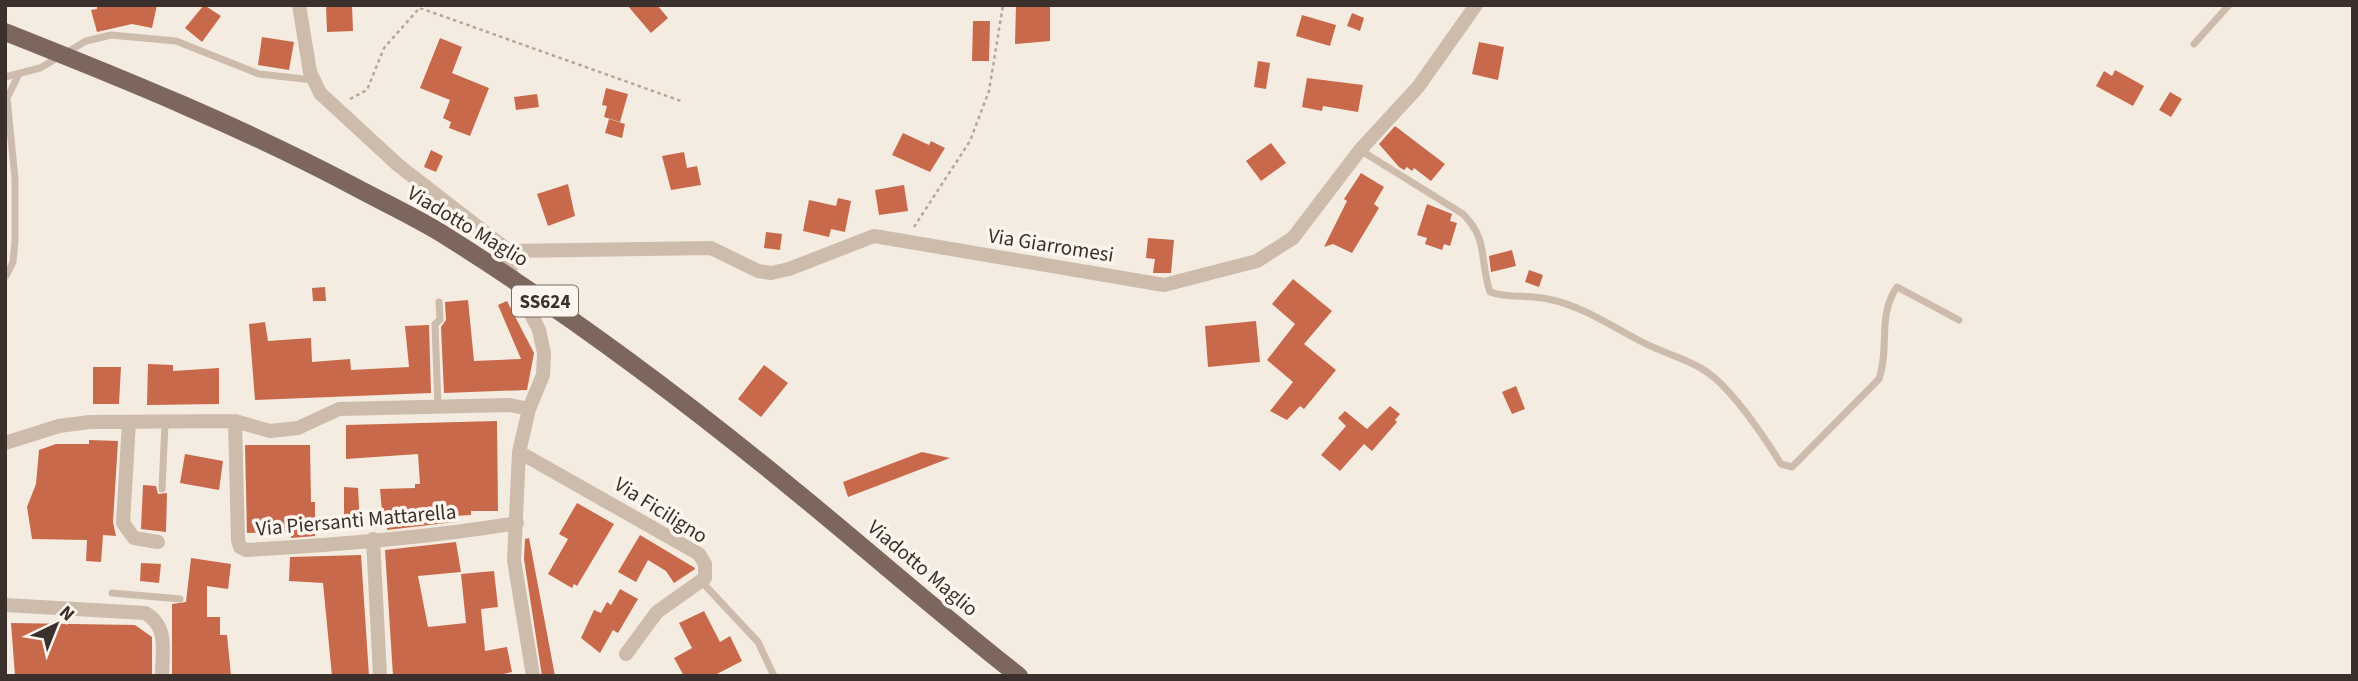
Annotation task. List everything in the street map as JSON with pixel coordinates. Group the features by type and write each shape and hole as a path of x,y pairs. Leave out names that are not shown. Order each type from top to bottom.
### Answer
{"main road":[{"name":"Viadotto Maglio","path":"5,32 166,96 290,153 438,230 543,299 650,376 794,490 939,613 1019,676"}],"street":[{"path":"299,5 313,80 334,106 398,165 509,251 512,274 539,330 544,354 543,375 529,409 519,452 514,560 533,676"},
{"name":"Via Giarromesi","path":"509,251 711,248 758,271 771,273 789,269 874,236 1164,285 1257,261 1293,238 1360,150 1418,87 1476,5"},
{"path":"5,443 59,426 90,422 235,421 270,431 298,428 339,409 510,405 529,409"},
{"name":"Via Piersanti Mattarella","path":"235,421 240,547 246,550 455,533 517,523"},
{"path":"129,422 123,523 134,538 159,542"},
{"name":"Via Ficiligno","path":"519,452 699,554 707,572 701,581"},
{"path":"373,539 380,676"},
{"path":"626,654 657,612 701,581"},
{"path":"5,605 138,611 151,617 163,633 162,676"}],"lane":[{"path":"2194,44 2229,5"},
{"path":"5,77 18,76 40,68 86,41 111,35 176,41 259,74 313,80"},
{"path":"6,276 13,262 15,241 15,179 7,99 18,76"},
{"path":"1360,150 1463,214 1476,227 1483,241 1490,292 1502,296 1547,298 1586,312 1647,344 1693,363 1715,378 1781,464 1792,467 1879,379 1883,367 1887,306 1897,287 1959,320"},
{"path":"438,407 435,324 440,320 439,302"},
{"path":"162,489 165,423"},
{"path":"701,581 758,642 774,676"},
{"path":"112,593 180,599"}],"path":[{"path":"905,242 970,141 989,91 1003,5"},
{"path":"334,106 367,90 384,48 421,7 681,101"}],"building":[{"path":"97,5 157,5 152,28 132,24 97,32 91,10 97,9"},
{"path":"204,5 221,16 202,42 185,28"},
{"path":"326,5 352,5 353,31 327,32"},
{"path":"627,5 657,5 668,18 651,33"},
{"path":"1016,5 1050,5 1050,41 1015,44"},
{"path":"1352,13 1364,18 1360,31 1347,26"},
{"path":"1302,15 1336,25 1330,46 1296,36"},
{"path":"973,21 990,21 989,61 972,61"},
{"path":"262,37 294,42 289,70 258,65"},
{"path":"440,38 462,47 452,73 489,88 470,136 449,128 451,122 443,118 450,100 420,88"},
{"path":"1479,42 1504,47 1498,80 1472,74"},
{"path":"1258,61 1270,63 1266,89 1254,87"},
{"path":"2115,70 2144,86 2133,106 2096,86 2104,71 2112,76"},
{"path":"1307,78 1363,85 1358,112 1323,106 1322,111 1302,107"},
{"path":"606,88 628,94 620,122 604,117 607,106 602,105"},
{"path":"2170,92 2182,99 2171,117 2159,110"},
{"path":"537,94 539,107 516,110 514,97"},
{"path":"609,119 625,124 622,138 605,133"},
{"path":"1395,126 1445,164 1431,181 1414,168 1412,171 1407,167 1404,170 1399,167 1379,144"},
{"path":"903,133 929,145 931,141 945,148 930,172 892,155"},
{"path":"1271,143 1286,163 1261,181 1246,161"},
{"path":"431,150 443,156 436,172 424,167"},
{"path":"684,152 687,168 697,166 701,185 671,190 662,156"},
{"path":"1361,173 1384,187 1374,204 1379,208 1352,253 1333,244 1324,247 1347,201 1344,199"},
{"path":"568,184 575,216 548,226 537,194"},
{"path":"904,185 908,211 879,215 875,190"},
{"path":"838,198 851,201 845,232 831,229 829,237 803,231 809,200 836,206"},
{"path":"1427,204 1452,214 1450,221 1457,223 1450,246 1444,244 1442,250 1425,244 1427,238 1417,235"},
{"path":"766,232 782,234 780,250 764,248"},
{"path":"1148,238 1174,240 1171,273 1153,273 1155,259 1146,258"},
{"path":"1512,250 1516,266 1491,272 1489,256"},
{"path":"1529,270 1543,275 1539,287 1525,282"},
{"path":"1293,279 1332,311 1304,344 1336,370 1304,409 1300,406 1287,420 1270,411 1293,382 1267,360 1295,324 1272,304"},
{"path":"325,287 326,301 313,301 312,288"},
{"path":"468,300 474,361 521,359 498,305 507,301 534,353 527,390 444,393 441,327 446,320 445,302"},
{"path":"1256,321 1260,362 1208,367 1205,326"},
{"path":"265,322 268,341 311,338 312,362 350,359 351,370 409,367 405,326 429,325 431,393 255,400 249,324"},
{"path":"148,364 173,365 173,371 219,368 219,404 147,405"},
{"path":"764,365 788,383 761,417 738,399"},
{"path":"93,367 121,367 119,404 93,404"},
{"path":"1516,386 1525,409 1512,414 1502,392"},
{"path":"1390,406 1400,414 1395,420 1397,422 1372,451 1364,444 1340,471 1321,455 1346,426 1338,418 1345,411 1367,429"},
{"path":"497,421 498,511 471,511 471,515 454,516 455,522 387,530 387,522 383,522 380,489 415,488 415,484 420,484 418,454 346,459 346,425"},
{"path":"89,440 118,441 113,522 116,536 103,535 101,562 86,561 87,540 32,539 27,507 36,484 39,450 56,444 89,444"},
{"path":"245,445 310,445 311,502 315,502 315,536 291,538 291,532 247,533"},
{"path":"922,452 950,458 848,497 843,482"},
{"path":"185,454 223,461 219,490 180,483"},
{"path":"143,485 156,486 158,494 167,493 166,532 141,529"},
{"path":"344,487 358,488 360,522 344,522"},
{"path":"577,503 614,524 577,586 574,584 572,588 548,574 568,539 559,534"},
{"path":"640,535 695,569 674,583 666,571 648,560 636,582 618,572"},
{"path":"529,538 555,676 542,676 524,559 525,539"},
{"path":"456,542 461,572 418,576 428,627 466,623 461,574 494,571 498,607 481,609 485,651 507,647 512,672 494,676 393,676 385,550"},
{"path":"361,555 369,676 332,676 323,583 289,581 290,557"},
{"path":"191,558 231,564 228,589 207,586 207,617 220,617 220,635 227,635 231,676 172,676 172,604 186,602"},
{"path":"141,563 161,564 159,583 140,581"},
{"path":"620,589 638,599 618,633 613,630 600,653 581,638 594,610 601,613 607,602 611,605"},
{"path":"704,611 720,642 730,636 742,661 713,676 684,676 674,658 692,648 679,623"},
{"path":"11,623 135,625 152,637 152,676 15,676"}]}
